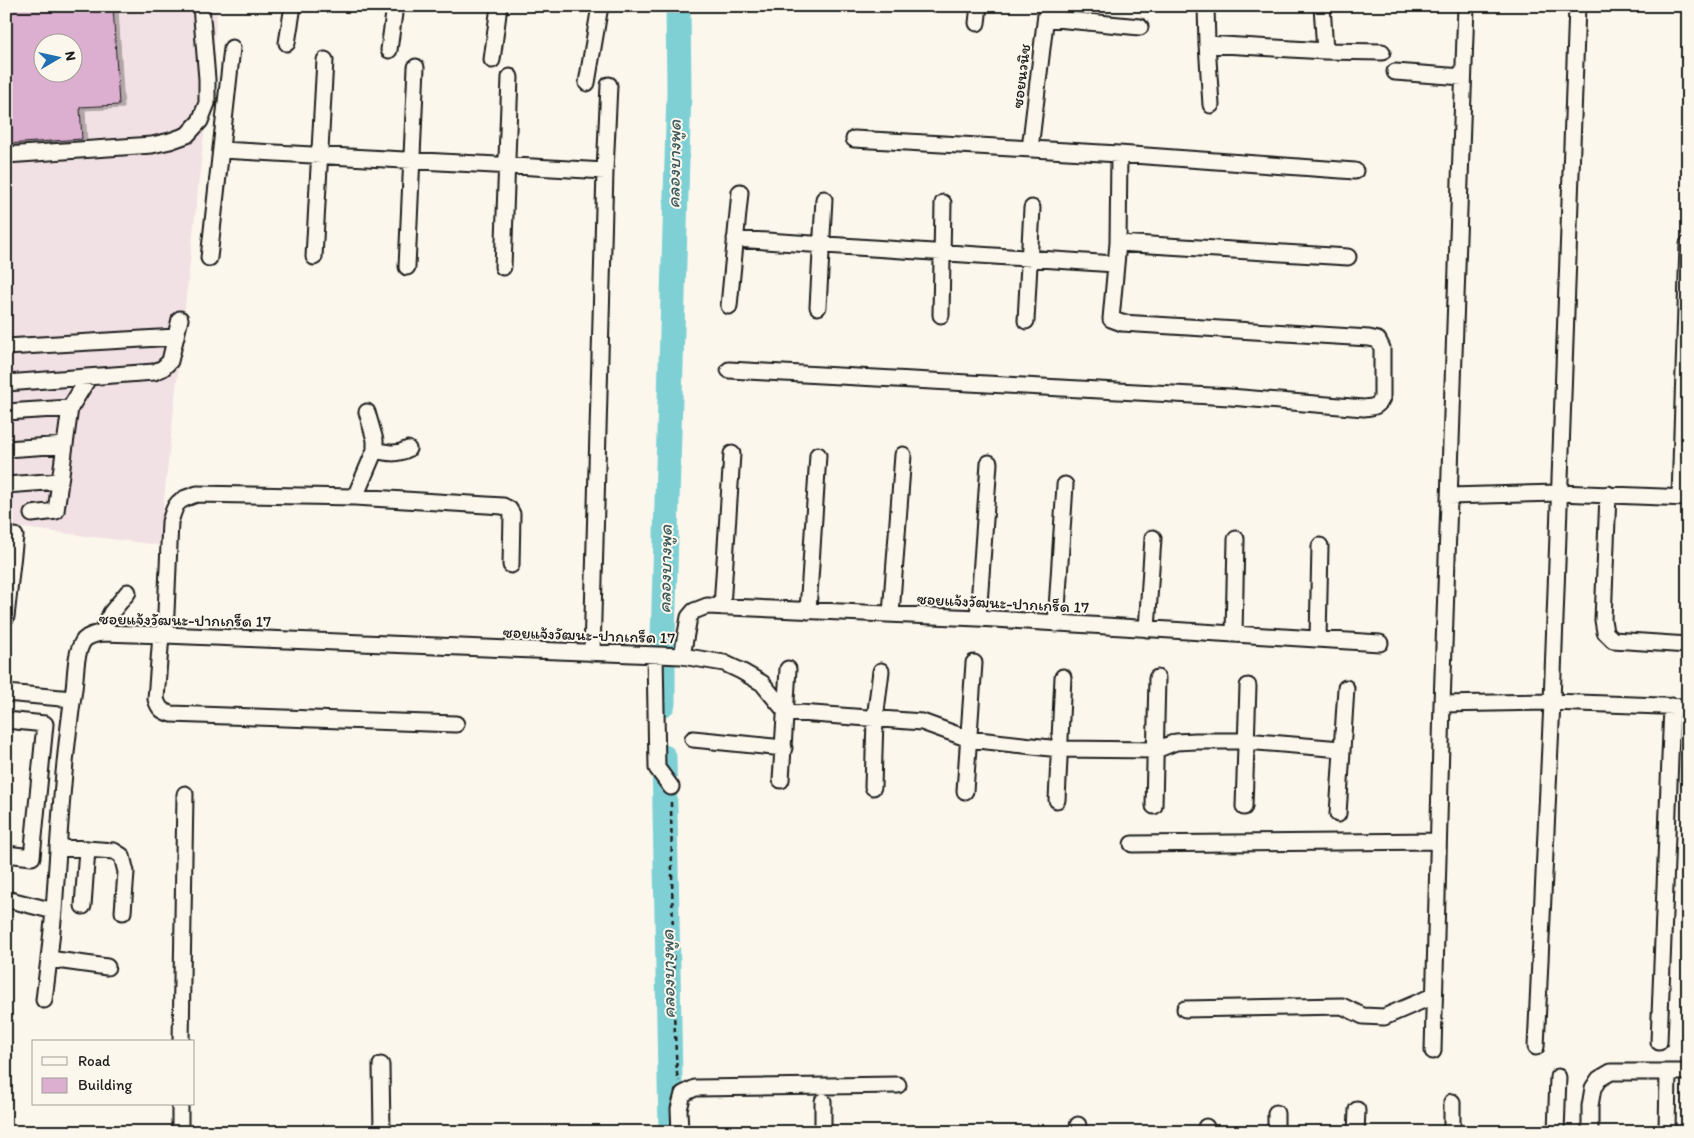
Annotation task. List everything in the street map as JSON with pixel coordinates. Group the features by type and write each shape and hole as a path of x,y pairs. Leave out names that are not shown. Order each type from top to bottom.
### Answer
{"street":[{"path":"6,155 152,145 170,141 187,134 200,121 207,103 201,6"},
{"path":"287,43 292,6"},
{"path":"389,50 395,6"},
{"path":"492,60 499,6"},
{"path":"587,83 600,6"},
{"path":"977,23 979,6"},
{"path":"1206,6 1206,44 1211,105"},
{"path":"1322,6 1325,51"},
{"path":"1433,1051 1442,704 1466,6"},
{"path":"1536,1047 1552,702 1577,6"},
{"path":"1046,12 1140,27"},
{"name":"ซอยนวนิช","path":"1030,149 1046,12"},
{"path":"1206,44 1325,51 1382,52"},
{"path":"209,258 232,48"},
{"path":"314,257 325,60"},
{"path":"407,267 416,67"},
{"path":"1395,72 1463,77"},
{"path":"503,267 510,77"},
{"path":"592,653 609,85"},
{"path":"854,139 1119,154 1355,171"},
{"path":"222,150 605,171"},
{"path":"729,370 1230,397 1364,408 1374,407 1379,404 1382,398 1382,348 1378,340 1122,323 1111,319 1118,243 1119,154"},
{"path":"729,306 740,192"},
{"path":"818,307 824,199"},
{"path":"941,315 943,203"},
{"path":"1026,321 1032,208"},
{"path":"735,239 1115,264"},
{"path":"1118,243 1348,257"},
{"path":"1449,496 1559,493 1684,498 1688,244"},
{"path":"6,383 154,372 170,362 180,319"},
{"path":"6,347 176,337"},
{"path":"32,514 56,512 70,408 89,377"},
{"path":"6,412 70,408"},
{"path":"356,497 375,450 375,440 367,412"},
{"path":"6,449 65,445"},
{"path":"375,450 396,453 408,449"},
{"path":"722,607 732,454"},
{"path":"808,611 818,455"},
{"path":"892,614 903,455"},
{"path":"978,618 989,463"},
{"path":"6,485 60,480"},
{"path":"1056,624 1065,485"},
{"path":"456,724 171,714 162,712 156,699 163,635 170,522 175,506 184,498 197,494 214,493 356,497 503,506 509,509 512,514 512,565"},
{"path":"1608,494 1603,610 1605,632 1613,640 1688,645"},
{"path":"6,617 15,536"},
{"path":"1147,628 1153,538"},
{"path":"1234,634 1236,539"},
{"path":"1318,639 1320,546"},
{"path":"102,633 111,613 128,592"},
{"name":"ซอยแจ้งวัฒนะ-ปากเกร็ด 17","path":"44,1000 54,910 61,802 72,699 79,651 84,640 93,635 102,633 163,635 666,656 694,610 707,606 978,618 1380,643"},
{"path":"671,787 657,768 666,656 724,663 742,671 762,683 786,712 922,722 969,739 1059,749 1156,750 1176,742 1246,741 1341,749"},
{"path":"965,791 974,663"},
{"path":"781,780 788,669"},
{"path":"873,788 875,719 881,671"},
{"path":"1057,800 1063,677"},
{"path":"1154,806 1157,678"},
{"path":"1244,807 1248,686"},
{"path":"1338,814 1346,688"},
{"path":"6,693 72,699"},
{"path":"1442,704 1552,702 1688,707"},
{"path":"1659,1042 1672,706"},
{"path":"6,720 45,724 32,857 6,854"},
{"path":"693,740 784,748"},
{"path":"182,1040 186,794"},
{"path":"1132,844 1438,841"},
{"path":"58,847 114,851 122,856 126,872 123,912"},
{"path":"83,906 87,849"},
{"path":"6,899 54,910"},
{"path":"49,959 107,967"},
{"path":"1185,1008 1342,1006 1364,1016 1384,1016 1433,996"},
{"path":"380,1065 382,1132"},
{"path":"1590,1132 1590,1106 1593,1088 1599,1079 1612,1072 1688,1072"},
{"path":"1667,1132 1668,1072"},
{"path":"1556,1132 1558,1076"},
{"path":"680,1132 680,1109 683,1094 695,1088 898,1085"},
{"path":"823,1101 823,1132"},
{"path":"1452,1102 1452,1132"},
{"path":"180,1106 180,1132"},
{"path":"1356,1132 1357,1110"},
{"path":"1276,1113 1276,1132"}],"path":[{"path":"671,787 674,1013 677,1074 683,1094"}],"shaded area":[{"path":"6,6 218,6 159,545 6,526"}],"building":[{"path":"6,6 113,6 119,105 80,107 82,139 6,144"}],"waterway":[{"name":"คลองบางพูด","path":"663,704 663,638 679,91 678,6"},
{"name":"คลองบางพูด","path":"664,757 671,1132"}]}
